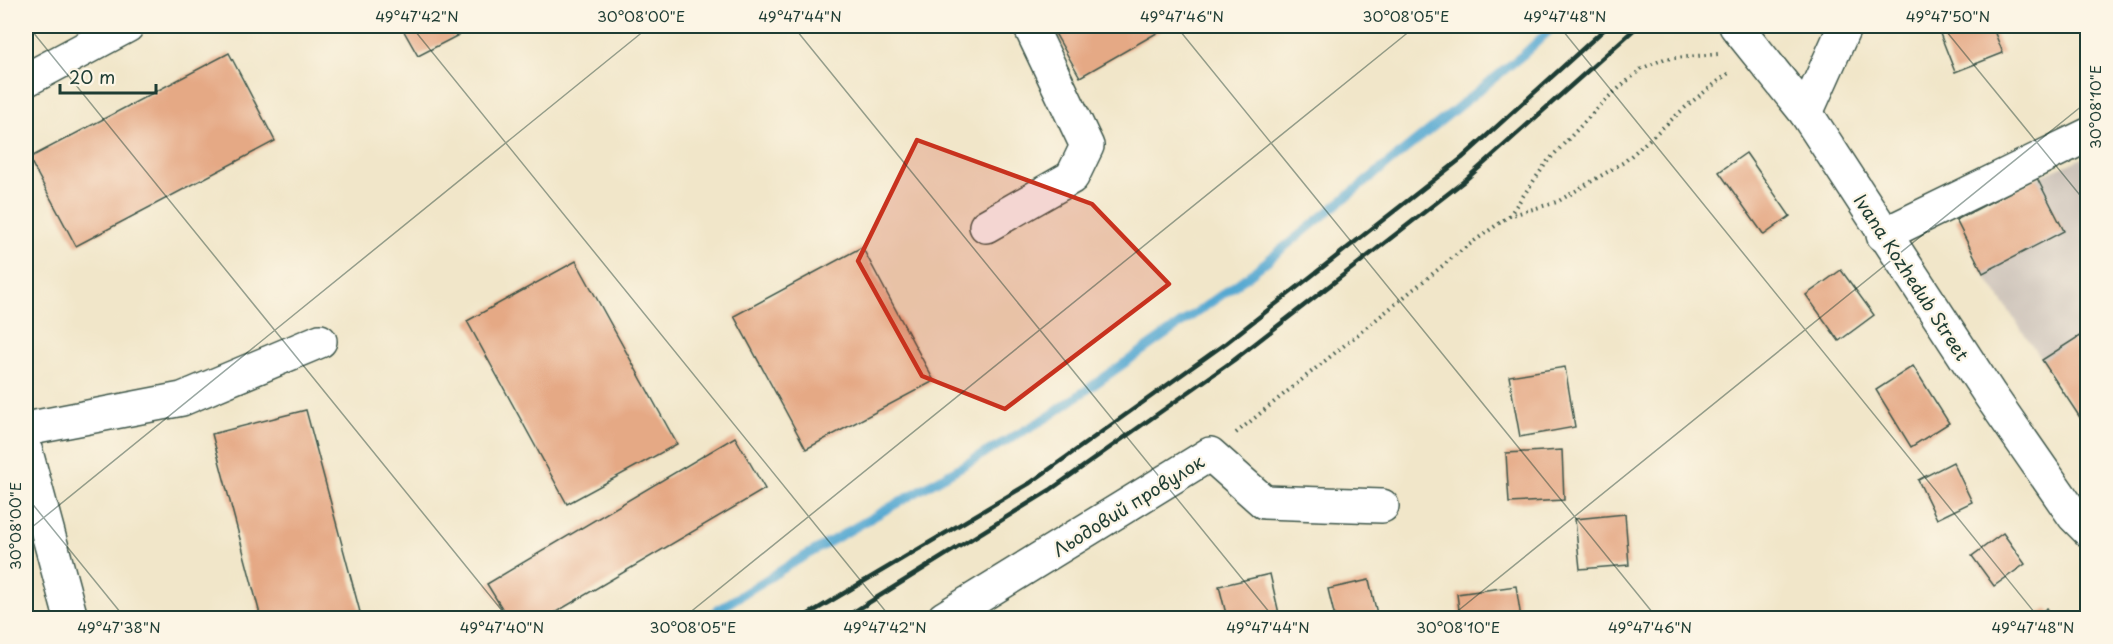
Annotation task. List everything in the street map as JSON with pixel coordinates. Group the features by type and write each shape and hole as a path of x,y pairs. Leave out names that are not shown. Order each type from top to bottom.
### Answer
{"street":[{"path":"26,80 127,26"},
{"path":"986,226 1072,177 1087,146 1030,26"},
{"name":"Ivana Kozhedub Street","path":"1736,26 1806,113 1990,395 2074,516 2088,530"},
{"path":"1806,113 1845,26"},
{"path":"1883,234 2088,135"},
{"path":"26,429 182,399 320,340"},
{"path":"26,452 71,618"},
{"name":"Льодовий провулок","path":"945,618 1210,454 1264,502 1382,506"}],"path":[{"path":"1509,216 1557,202 1624,162 1689,104 1757,52"},
{"path":"1210,454 1462,250 1509,216 1547,162 1604,101 1641,69 1664,59 1757,52"}],"highlighted area":[{"path":"917,140 1092,204 1169,284 1005,409 922,376 858,261"}],"shaded area":[{"path":"2087,156 2087,426 1983,273 1956,220 2037,178"}],"building":[{"path":"401,26 476,26 418,56"},
{"path":"1051,26 1169,26 1080,77"},
{"path":"1937,26 1992,26 2003,53 1955,72"},
{"path":"229,53 275,141 76,246 29,158"},
{"path":"1746,153 1790,216 1764,235 1719,172"},
{"path":"2037,178 2064,231 1983,273 1956,220"},
{"path":"862,247 934,381 806,449 734,316"},
{"path":"576,261 677,444 567,504 467,321"},
{"path":"1841,270 1874,315 1839,341 1806,295"},
{"path":"2081,335 2088,346 2088,415 2081,419 2042,360"},
{"path":"1913,366 1949,423 1911,447 1876,390"},
{"path":"1565,367 1575,427 1520,437 1509,376"},
{"path":"306,410 360,612 335,618 261,618 212,434"},
{"path":"735,437 765,489 546,618 508,618 487,584"},
{"path":"1562,450 1564,500 1509,503 1506,453"},
{"path":"1953,462 1972,502 1937,519 1918,480"},
{"path":"1625,514 1629,565 1580,569 1575,519"},
{"path":"2003,533 2025,564 1994,586 1972,556"},
{"path":"1270,574 1280,618 1227,618 1219,586"},
{"path":"1369,580 1378,618 1335,618 1328,589"},
{"path":"1516,586 1521,618 1460,618 1457,594"},
{"path":"2047,608 2054,618 2032,618"}],"waterway":[{"path":"705,618 791,564 1048,417 1247,277 1524,54 1554,26"}],"railway":[{"path":"802,618 1030,483 1226,343 1462,158 1608,26"},
{"path":"844,618 1050,490 1234,360 1463,182 1638,26"}]}
